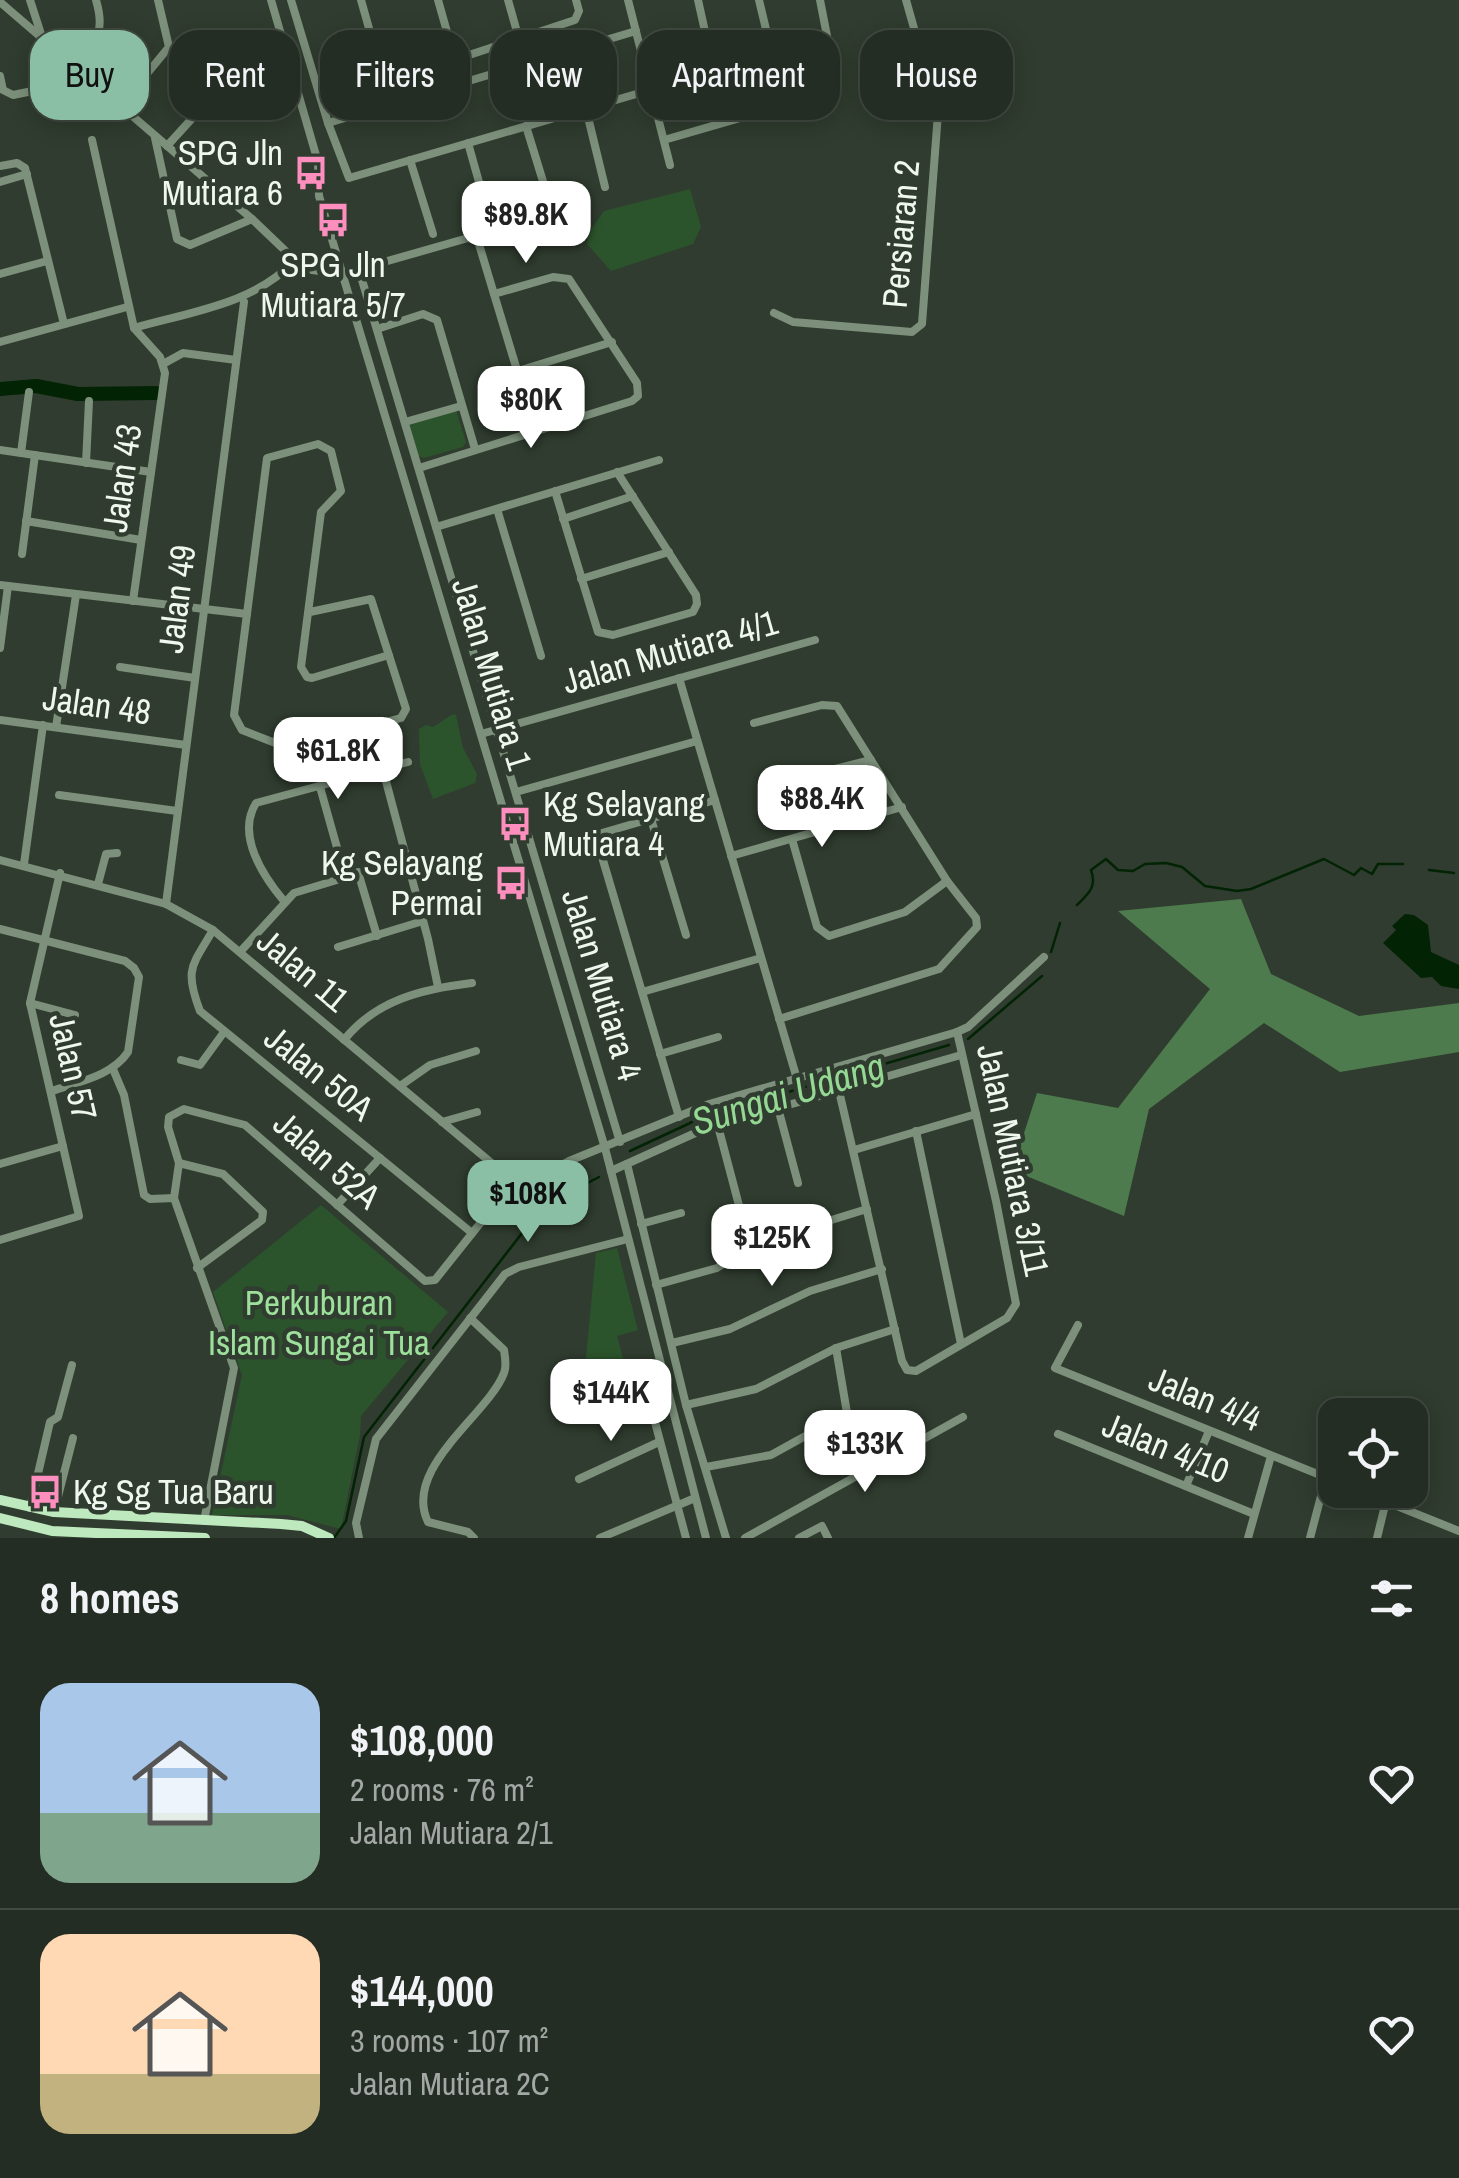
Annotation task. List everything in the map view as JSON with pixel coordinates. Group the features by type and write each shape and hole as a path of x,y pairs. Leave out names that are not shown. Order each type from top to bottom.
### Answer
{"main road":[{"path":"0,1503 54,1512 302,1526 325,1536"},
{"path":"0,1518 52,1531 204,1538"}],"street":[{"path":"30,0 40,30"},
{"path":"96,0 100,30"},
{"path":"149,72 170,47 158,0"},
{"name":"Jalan Mutiara 1","path":"271,0 318,162 319,196 605,1148 706,1538"},
{"path":"292,0 348,178 547,120"},
{"path":"361,0 369,30"},
{"path":"438,0 456,56 490,46"},
{"path":"508,0 517,30"},
{"path":"543,30 574,20 578,16 576,0"},
{"path":"628,0 637,35"},
{"path":"698,0 725,122"},
{"path":"759,0 766,30"},
{"path":"820,0 826,30"},
{"name":"Persiaran 2","path":"774,313 793,322 912,332 925,316 938,113 906,0"},
{"path":"0,2 35,30"},
{"path":"470,80 636,31"},
{"path":"0,76 3,90 13,96 30,92"},
{"path":"137,120 295,260 319,273 342,274 470,238 481,246 535,430"},
{"path":"167,146 190,120"},
{"path":"328,123 337,120"},
{"path":"589,120 605,187"},
{"path":"658,120 670,165"},
{"path":"664,140 732,120"},
{"path":"526,126 549,201"},
{"path":"155,135 176,239 190,245 252,219"},
{"path":"92,140 134,328 163,364 183,353 236,360"},
{"path":"468,143 490,221"},
{"path":"410,160 433,234"},
{"path":"0,166 23,164 64,324"},
{"path":"0,182 27,174"},
{"path":"134,328 245,297 278,280 295,260"},
{"path":"0,274 47,261"},
{"name":"Jalan Mutiara 4","path":"359,270 620,1142"},
{"path":"418,468 636,399 640,388 571,280 563,276 494,294"},
{"name":"Jalan 49","path":"166,904 244,302"},
{"path":"0,342 128,307"},
{"path":"377,328 423,314 437,320 475,449"},
{"path":"518,372 612,342"},
{"name":"Jalan 43","path":"132,601 165,373 163,364"},
{"path":"21,452 29,392"},
{"path":"86,463 89,401"},
{"path":"405,422 461,406"},
{"path":"310,612 367,598 374,602 406,709 401,718 297,748 279,746 242,730 234,715 267,458 318,444 331,451 341,487 339,495 321,512 301,667 312,678 388,655"},
{"path":"0,450 150,472"},
{"path":"22,554 36,455"},
{"path":"436,527 659,460"},
{"path":"555,491 596,630 603,635 693,612 698,604 696,595 617,472"},
{"path":"563,519 633,496"},
{"path":"497,508 541,656"},
{"path":"26,521 142,540"},
{"path":"581,579 668,552"},
{"path":"0,648 4,585 247,614"},
{"path":"56,728 76,594"},
{"name":"Jalan Mutiara 4/1","path":"481,734 815,640"},
{"path":"120,667 195,678"},
{"path":"679,678 796,1078"},
{"path":"754,723 837,706 947,881 976,918 977,927 939,969 779,1019"},
{"name":"Jalan 48","path":"0,720 186,745"},
{"path":"24,864 42,726"},
{"path":"516,792 697,740"},
{"path":"774,784 871,760"},
{"path":"284,901 257,862 249,816 256,803 408,762"},
{"path":"383,770 438,988"},
{"path":"320,787 345,876"},
{"path":"59,795 177,811"},
{"path":"678,1117 598,840 602,833 715,800"},
{"path":"731,856 902,807"},
{"path":"651,818 686,935"},
{"path":"792,839 817,928 829,936 905,912 947,881"},
{"path":"98,884 106,854 117,853"},
{"path":"240,952 284,901 306,887 406,859"},
{"name":"Jalan 11","path":"0,860 166,904 214,930 531,1196"},
{"path":"358,872 377,936"},
{"name":"Jalan 57","path":"0,1240 79,1216 30,1003 60,873"},
{"path":"338,947 423,921"},
{"path":"0,929 125,961 138,977 128,1052 113,1069 52,1091"},
{"name":"Jalan 50A","path":"214,930 191,967 191,988 200,1011 472,1233"},
{"path":"472,1233 516,1184 568,1160 709,1104 968,1027 1044,957"},
{"path":"642,992 761,958"},
{"path":"344,1040 378,1008 438,988 472,983"},
{"path":"30,1003 75,1014"},
{"path":"181,1060 200,1064 224,1032"},
{"name":"Jalan Mutiara 3/11","path":"956,1032 1015,1299 1011,1316 961,1344"},
{"path":"660,1054 718,1037"},
{"path":"400,1086 430,1065 476,1052"},
{"path":"610,1170 718,1126 961,1055"},
{"path":"113,1069 124,1095 144,1195 150,1200 174,1198"},
{"path":"838,1091 902,1362 910,1371 961,1344 916,1131"},
{"path":"778,1108 798,1183"},
{"name":"Jalan 52A","path":"204,1521 235,1378 174,1198 179,1163 168,1127 169,1117 184,1110 246,1124 425,1282 435,1280 472,1233"},
{"path":"442,1122 478,1112"},
{"path":"854,1150 976,1114"},
{"path":"656,1284 716,1268 728,1261 742,1213 718,1126"},
{"path":"0,1162 63,1146"},
{"path":"337,1205 380,1158"},
{"path":"179,1163 224,1174 264,1212 262,1220 197,1268"},
{"path":"628,1164 686,1405 724,1536"},
{"path":"786,1234 867,1210"},
{"path":"641,1224 680,1213"},
{"path":"359,1538 356,1523 376,1439 505,1274 628,1239"},
{"path":"672,1343 730,1328 810,1291 882,1269"},
{"path":"470,1318 504,1350 504,1374 433,1466 423,1512 428,1522 468,1532 474,1538"},
{"name":"Jalan 4/4","path":"1078,1325 1055,1368 1318,1474"},
{"path":"686,1405 756,1389 836,1348 895,1329"},
{"path":"836,1348 846,1414 872,1470"},
{"path":"25,1507 50,1422 58,1417 72,1366"},
{"path":"588,1405 635,1388 648,1396 686,1538"},
{"path":"706,1467 771,1455 846,1414"},
{"path":"745,1538 963,1417"},
{"path":"1186,1486 1209,1430"},
{"name":"Jalan 4/10","path":"1058,1434 1254,1514"},
{"path":"54,1512 72,1438"},
{"path":"579,1479 659,1442"},
{"path":"1248,1538 1271,1456"},
{"path":"600,1538 695,1498"},
{"path":"1310,1538 1320,1508"},
{"path":"1377,1538 1384,1508"},
{"path":"1402,1508 1459,1532"},
{"path":"800,1538 822,1526 828,1538"},
{"path":"1444,1538 1447,1527"}],"green space":[{"path":"690,189 701,227 693,244 611,271 587,244 590,231 604,211"},
{"path":"456,410 466,442 463,447 424,458 418,456 409,425"},
{"path":"453,714 463,748 477,774 475,783 433,799 420,764 419,729 433,727"},
{"name":"Perkuburan Islam Sungai Tua","path":"321,1205 448,1312 361,1416 341,1529 287,1515 212,1515 242,1375 213,1292"},
{"path":"617,1248 638,1330 617,1336 629,1380 582,1399 596,1253"}],"shaded area":[{"path":"1241,899 1271,974 1359,1016 1459,1003 1459,1052 1340,1072 1264,1023 1149,1109 1124,1216 1012,1170 1037,1093 1118,1108 1210,989 1118,911"},
{"path":"1405,914 1428,925 1431,952 1459,965 1459,989 1441,986 1432,977 1421,978 1383,943 1396,930 1392,926"}],"waterway":[{"path":"0,389 36,386 78,394 156,393"},
{"name":"Sungai Udang","path":"1077,905 1092,885 1091,870 1106,859 1118,870 1133,871 1145,864 1166,863 1182,867 1205,886 1237,891 1324,859 1354,875 1361,868 1372,874 1378,864 1403,864"},
{"path":"1429,870 1454,873"},
{"name":"Sungai Udang","path":"1051,952 1060,923"},
{"name":"Sungai Udang","path":"968,1039 1042,976"},
{"name":"Sungai Udang","path":"630,1151 703,1117 949,1045"},
{"name":"Sungai Udang","path":"334,1538 346,1521 364,1437 543,1206 599,1177"}],"place":[{"name":"SPG Jln Mutiara 6","path":"311,173"},
{"name":"SPG Jln Mutiara 5/7","path":"333,220"},
{"name":"Kg Selayang Mutiara 4","path":"515,824"},
{"name":"Kg Selayang Permai","path":"511,883"},
{"name":"Kg Sg Tua Baru","path":"45,1492"}]}
